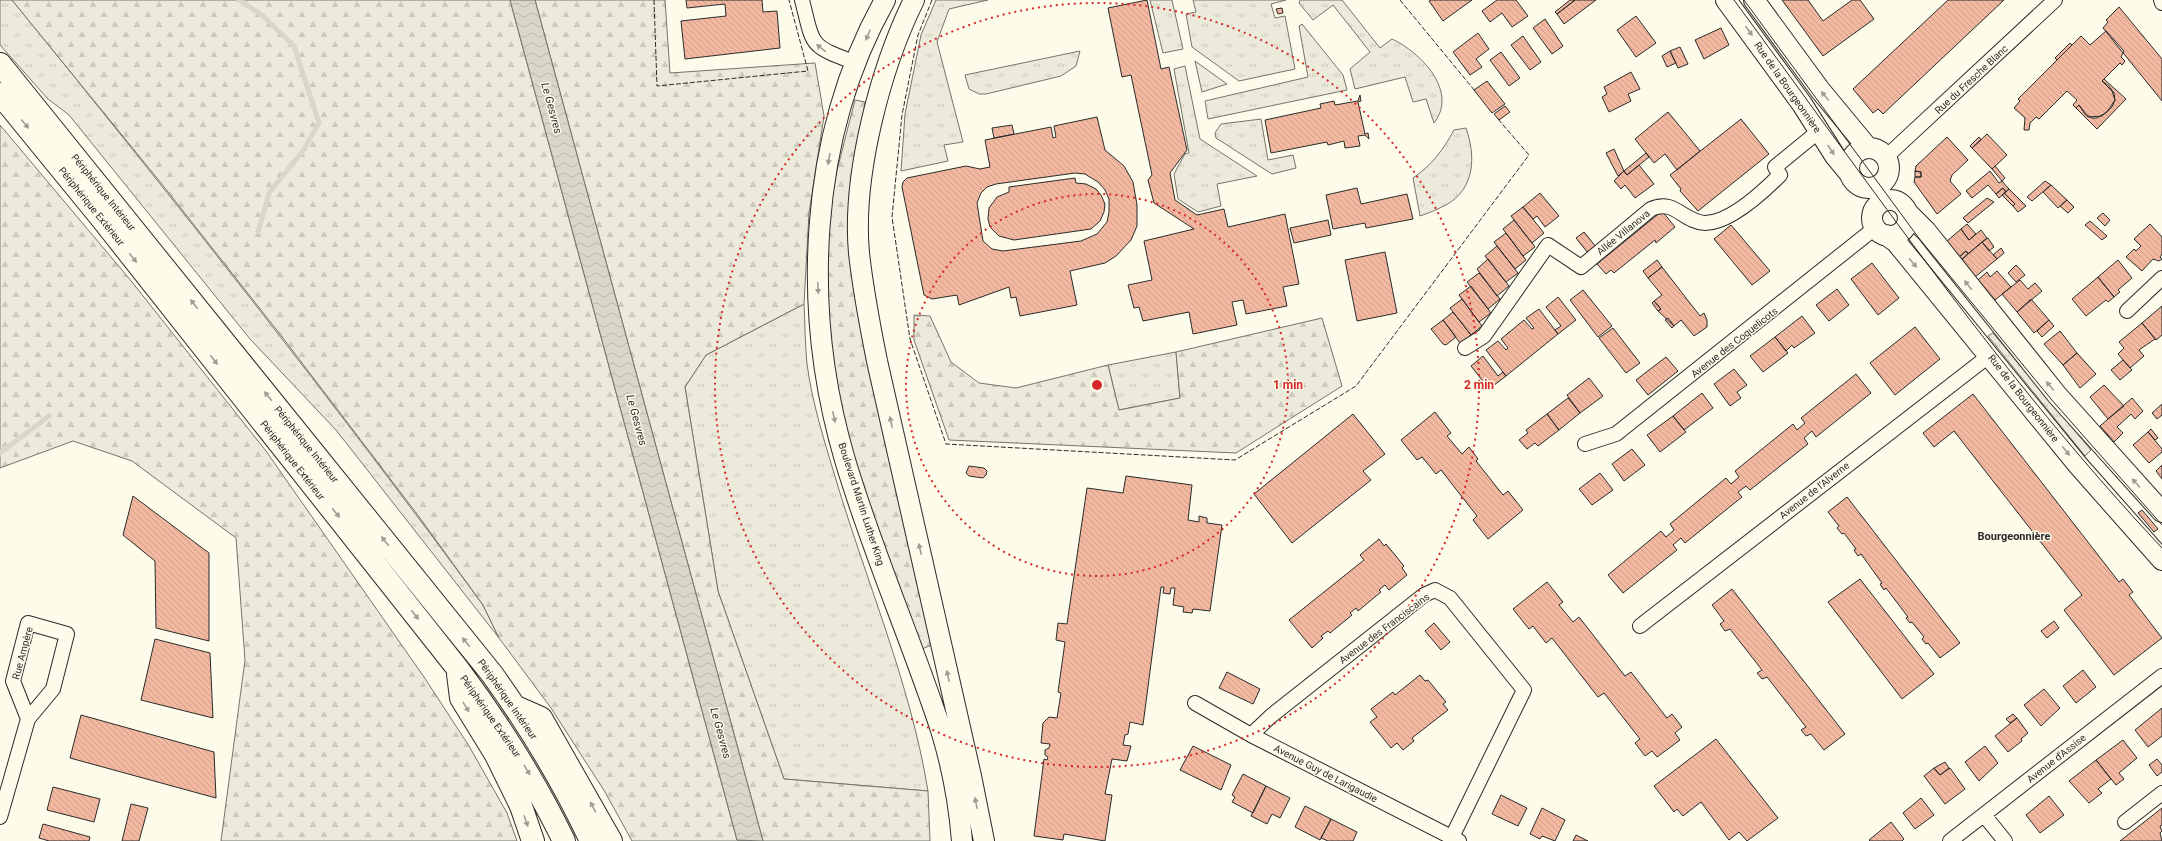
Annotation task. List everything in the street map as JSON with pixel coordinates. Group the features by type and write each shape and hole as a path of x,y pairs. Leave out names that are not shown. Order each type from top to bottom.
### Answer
{"highway":[{"name":"Périphérique Intérieur","path":"0,64 452,624 516,707 564,785 591,841"},
{"name":"Périphérique Extérieur","path":"0,94 116,236 458,669 513,746 544,800 564,841"},
{"path":"458,669 461,698 496,755 521,806 533,841"},
{"path":"516,707 541,718 612,841"}],"main road":[{"name":"Boulevard Martin Luther King","path":"885,0 856,63 844,98 830,154 821,215 818,282 820,327 825,372 845,460 947,752 958,803 962,841"},
{"path":"914,0 894,48 871,127 862,181 859,253 867,308 878,361 971,776 984,841"},
{"name":"Rue de la Bourgeonnière","path":"1726,0 1802,104 1853,179 1862,200 1878,226 1896,242 1990,355 2078,465 2162,560"},
{"path":"1754,0 1820,90 1868,148"},
{"path":"1868,148 1878,150 1886,156 1889,167 1887,177 1882,184 1874,188 1864,188 1853,179 1849,166 1852,157 1858,151 1868,148"},
{"path":"1887,177 1904,208 1908,221 1903,231 1895,235 1878,226 1875,207 1882,202 1892,200 1904,208 1926,231 2057,395 2162,512"}],"street":[{"path":"802,0 811,34 818,46 823,51 856,63"},
{"name":"Rue du Fresche Blanc","path":"1886,156 2055,0"},
{"name":"Allée Villanova","path":"1465,348 1484,336 1548,245 1580,267 1657,206 1669,206 1696,221 1705,223 1722,219 1733,214 1777,178 1780,175 1775,167 1819,131"},
{"name":"Avenue des Coquelicots","path":"1585,444 1616,434 1878,226"},
{"path":"2127,311 2162,278"},
{"name":"Avenue de l'Alverne","path":"1640,626 1990,355"},
{"name":"Avenue des Franciscains","path":"1251,735 1271,716 1424,595 1435,590 1450,598 1524,690 1456,839"},
{"name":"Rue Ampère","path":"0,817 28,719 53,689 67,634 28,622 13,681 28,719"},
{"name":"Avenue d'Assise","path":"1950,841 2162,676"},
{"name":"Avenue Guy de Larigaudie","path":"1195,703 1251,735 1456,839"},
{"path":"2125,822 2162,793"},
{"path":"1984,815 2005,841"}],"green space":[{"path":"0,0 12,0 252,300 483,605 499,638 336,430 250,339 69,115 48,99 0,45"},
{"path":"12,0 510,0 737,840 751,841 632,841 605,792 551,708 499,638 483,605 417,514 283,338 161,183"},
{"path":"535,0 665,0 670,73 815,63 824,116 809,213 804,304 706,355 685,387 718,591 784,779 928,791 930,841 763,841"},
{"path":"936,0 988,0 949,9 937,42 963,142 944,145 948,161 901,171 905,114 921,35"},
{"path":"1150,0 1172,0 1183,49 1163,53"},
{"path":"1193,0 1286,0 1271,4 1275,18 1285,16 1295,69 1239,81 1192,47 1186,14 1196,12"},
{"path":"1300,0 1342,0 1380,48 1392,39 1414,53 1433,74 1439,86 1442,98 1441,111 1434,123 1426,99 1413,102 1405,77 1355,89 1350,69 1370,52 1333,5 1313,20 1299,3"},
{"path":"1302,24 1343,75 1347,90 1208,119 1205,101 1308,77 1299,26"},
{"path":"1080,51 1076,66 1061,76 986,94 979,94 969,89 965,75"},
{"path":"1195,61 1227,84 1202,92"},
{"path":"1185,66 1200,139 1257,176 1217,184 1221,206 1198,212 1178,199 1174,174 1185,154 1189,153 1174,69"},
{"path":"855,100 865,102 854,195 934,644 922,649 850,448 837,393 828,321 827,240 832,190"},
{"path":"1261,119 1268,160 1293,155 1296,168 1272,174 1216,138 1215,133 1221,124"},
{"path":"0,125 132,282 266,451 424,677 469,746 507,813 517,841 221,841 245,660 236,538 132,461 73,441 0,468"},
{"path":"1466,128 1472,160 1468,181 1456,198 1446,205 1420,216 1413,178 1426,168 1436,157 1454,130"},
{"path":"804,304 807,364 818,419 846,513 899,670 920,750 928,791 784,779 718,591 685,387 706,355"},
{"path":"914,315 930,316 951,362 979,383 1016,388 1108,365 1119,410 1180,398 1176,352 1322,318 1342,386 1236,453 949,440 914,340"},
{"path":"1993,333 2091,450 2085,456 1988,336"},
{"path":"1176,352 1180,398 1119,410 1108,365"}],"water":[{"name":"Le Gesvres","path":"510,0 535,0 763,841 737,840"}],"building":[{"path":"686,0 762,0 763,12 777,11 780,48 685,59 681,21 726,16 725,4 687,8"},
{"path":"1147,0 1161,69 1169,67 1187,150 1170,173 1175,200 1197,215 1224,209 1228,227 1285,214 1299,284 1283,287 1287,306 1246,314 1243,300 1232,302 1237,325 1193,334 1189,312 1143,321 1139,307 1134,308 1128,285 1152,280 1144,241 1194,229 1154,203 1148,180 1152,175 1131,75 1122,77 1108,8"},
{"path":"1472,0 1443,21 1429,1"},
{"path":"1497,0 1516,0 1528,16 1512,27 1502,13 1490,22 1482,11"},
{"path":"1570,0 1575,0 1557,14 1555,12"},
{"path":"1575,0 1596,0 1564,24 1557,14"},
{"path":"1782,0 1808,0 1823,21 1852,0 1860,0 1874,19 1823,56"},
{"path":"1948,0 2004,0 1883,114 1878,109 1873,113 1853,89"},
{"path":"2119,7 2162,59 2162,101 2103,28 2108,22 2106,20"},
{"path":"1282,8 1283,13 1278,14 1276,9"},
{"path":"1636,16 1656,43 1636,57 1617,30"},
{"path":"1545,19 1563,46 1552,54 1533,28"},
{"path":"1721,28 1729,45 1704,59 1695,40"},
{"path":"2106,31 2124,51 2121,57 2125,61 2122,65 2120,63 2102,81 2108,85 2114,93 2115,100 2112,107 2102,116 2088,117 2079,105 2076,108 2073,105 2077,100 2067,91 2039,119 2036,117 2030,123 2029,130 2024,130 2025,118 2014,108 2020,101 2018,99 2081,36 2090,45"},
{"path":"1478,33 1489,49 1476,59 1482,67 1470,75 1453,52"},
{"path":"1523,36 1541,62 1530,70 1511,45"},
{"path":"2070,43 2072,45 2057,60 2055,58"},
{"path":"1680,47 1688,64 1678,68 1670,51"},
{"path":"1670,51 1676,63 1667,67 1662,56"},
{"path":"1501,52 1520,78 1509,86 1490,60"},
{"path":"1631,72 1640,89 1628,94 1631,101 1609,112 1602,97 1607,94 1604,87"},
{"path":"2104,79 2126,99 2097,129 2076,108 2079,105 2085,114 2092,118 2097,118 2107,112 2115,100 2112,91 2102,81"},
{"path":"1487,81 1505,104 1492,113 1474,90"},
{"path":"1360,95 1361,101 1358,102 1365,134 1368,133 1369,139 1365,135 1358,136 1360,146 1345,148 1344,141 1328,145 1327,142 1271,153 1265,120 1321,108 1320,104 1334,101 1335,105 1358,101"},
{"path":"1505,106 1510,112 1499,120 1494,114"},
{"path":"1668,112 1700,151 1677,170 1665,154 1654,163 1635,139"},
{"path":"1097,117 1105,150 1124,166 1133,182 1137,205 1137,226 1131,240 1116,256 1105,263 1070,271 1077,305 1020,316 1016,297 1011,298 1009,287 959,305 957,295 932,299 924,295 902,187 903,182 907,178 966,166 980,169 990,167 985,140 1051,127 1053,138 1056,137 1054,126","holes":["1075,173 1085,174 1098,182 1105,190 1109,199 1107,222 1097,234 1081,241 1003,251 992,249 983,241 977,203 981,193 987,187 996,184"]},
{"path":"1741,119 1769,154 1698,211 1680,191 1681,189 1670,175"},
{"path":"1012,125 1014,134 994,138 992,128"},
{"path":"1987,134 2007,155 1992,169 1972,148"},
{"path":"1947,137 1968,160 1952,175 1950,181 1961,194 1937,214 1914,182 1915,177 1921,177 1921,172 1915,171 1916,166"},
{"path":"1979,137 1981,140 1972,148 1970,146"},
{"path":"1614,149 1624,171 1618,176 1606,153"},
{"path":"1646,153 1649,157 1627,175 1624,171"},
{"path":"1639,165 1654,184 1635,198 1625,185 1621,189 1614,181 1624,171 1627,175"},
{"path":"1995,166 2005,178 2002,181 1992,169"},
{"path":"1915,171 1921,172 1921,177 1915,177"},
{"path":"1990,171 1999,183 2002,181 2009,189 2006,192 2003,188 1996,194 1988,185 1972,198 1966,191"},
{"path":"1075,178 1076,183 1086,184 1096,189 1101,195 1105,204 1104,212 1100,221 1091,229 1014,240 999,236 990,227 988,219 989,208 997,197 1009,192 1009,187"},
{"path":"2045,181 2051,185 2032,201 2027,197"},
{"path":"2051,185 2067,200 2058,208 2043,192"},
{"path":"1357,188 1361,204 1407,194 1413,219 1366,228 1365,223 1333,229 1326,195"},
{"path":"2003,188 2006,192 1999,198 1996,194"},
{"path":"2009,189 2026,206 2018,212 2013,206 2015,204 2004,193"},
{"path":"1540,193 1559,216 1545,227 1537,216 1533,219 1523,207"},
{"path":"2004,193 2015,204 2013,206 2002,195"},
{"path":"1987,198 1994,202 1968,223 1963,218"},
{"path":"2067,200 2074,207 2068,213 2060,206"},
{"path":"1523,207 1544,233 1532,243 1511,216"},
{"path":"1662,211 1675,227 1656,243 1655,240 1614,273 1611,270 1606,274 1597,264"},
{"path":"2103,213 2110,220 2105,226 2097,218"},
{"path":"1328,220 1331,235 1294,243 1290,228"},
{"path":"1514,220 1535,247 1523,256 1503,229"},
{"path":"2090,221 2107,236 2102,240 2085,225"},
{"path":"1967,224 1976,234 1969,240 1961,229"},
{"path":"2150,224 2162,237 2162,254 2160,257 2162,259 2159,261 2153,259 2142,271 2126,257 2134,249 2136,251 2141,246 2134,239"},
{"path":"1731,225 1770,271 1752,285 1714,239"},
{"path":"1961,229 1969,240 1981,230 1987,238 1968,254 1966,251 1959,257 1946,242"},
{"path":"1584,232 1596,247 1588,253 1576,238"},
{"path":"1506,233 1526,260 1515,269 1494,242"},
{"path":"1988,238 1994,247 1989,251 1982,242"},
{"path":"1982,242 1997,259 1975,277 1961,260"},
{"path":"1497,246 1518,273 1506,282 1485,256"},
{"path":"2001,248 2004,253 1997,259 1993,255"},
{"path":"1966,251 1968,254 1961,260 1959,257"},
{"path":"1385,252 1397,313 1357,321 1345,260"},
{"path":"1488,259 1509,286 1497,296 1477,269"},
{"path":"1657,260 1662,267 1648,278 1643,271"},
{"path":"2118,260 2132,278 2118,290 2120,292 2114,297 2098,277"},
{"path":"1872,263 1899,298 1878,315 1851,279"},
{"path":"2016,265 2025,275 2016,282 2008,273"},
{"path":"1662,267 1700,316 1704,313 1707,320 1707,327 1694,336 1681,320 1674,326 1658,311 1661,309 1654,301 1662,295 1648,278"},
{"path":"1997,271 2011,287 1995,300 1978,280 1987,272 1990,277"},
{"path":"1479,273 1500,299 1488,309 1467,282"},
{"path":"2098,277 2114,297 2108,302 2106,300 2086,316 2072,299"},
{"path":"2020,280 2028,289 2035,283 2042,291 2017,312 2002,294"},
{"path":"1471,286 1491,313 1479,322 1459,295"},
{"path":"1837,289 1849,305 1829,321 1816,305"},
{"path":"1583,290 1612,326 1598,337 1570,300"},
{"path":"1558,297 1576,320 1558,334 1555,330 1561,326 1546,307"},
{"path":"1462,299 1482,326 1471,335 1450,308"},
{"path":"2031,299 2049,320 2034,333 2017,312"},
{"path":"1654,301 1661,309 1658,311 1652,303"},
{"path":"2162,306 2162,335 2156,340 2142,323"},
{"path":"1539,309 1558,334 1506,376 1486,350 1498,341 1506,350 1508,348 1501,339 1524,320 1532,329 1534,328 1526,318"},
{"path":"1453,312 1471,335 1460,343 1443,320"},
{"path":"1802,316 1815,333 1794,348 1792,345 1786,351 1775,337"},
{"path":"1668,318 1674,326 1672,328 1665,320"},
{"path":"1443,320 1456,337 1446,345 1443,344 1431,329"},
{"path":"2049,320 2054,326 2042,337 2037,331"},
{"path":"2142,323 2155,339 2139,350 2144,356 2130,368 2118,354 2124,348 2119,342"},
{"path":"1915,327 1940,359 1895,395 1870,363"},
{"path":"1613,328 1640,363 1626,373 1599,338"},
{"path":"2060,331 2077,353 2063,365 2044,344"},
{"path":"1775,337 1788,353 1763,372 1750,356"},
{"path":"2077,353 2096,374 2080,388 2063,365"},
{"path":"1483,356 1498,376 1503,372 1506,376 1489,389 1471,366"},
{"path":"1666,357 1678,371 1648,395 1636,380"},
{"path":"2123,360 2132,370 2120,380 2111,370"},
{"path":"1734,369 1747,385 1737,392 1741,398 1730,406 1714,384"},
{"path":"1856,374 1871,393 1816,437 1812,431 1804,438 1808,444 1750,490 1746,486 1738,492 1742,497 1685,543 1681,538 1673,545 1677,550 1623,593 1608,575 1661,531 1666,537 1674,530 1670,524 1726,478 1731,484 1739,477 1735,471 1793,424 1797,430 1805,423 1801,418"},
{"path":"1589,378 1603,396 1580,413 1567,395"},
{"path":"2104,385 2124,406 2108,419 2090,397"},
{"path":"1702,393 1713,408 1684,430 1673,416"},
{"path":"1973,394 2119,582 2123,579 2133,592 2129,595 2162,638 2114,675 2064,610 2082,595 1954,431 1934,447 1923,433"},
{"path":"1568,398 1580,413 1559,430 1547,414"},
{"path":"2132,398 2143,411 2135,419 2131,414 2117,427 2123,433 2114,442 2100,426"},
{"path":"2162,404 2162,415 2157,419 2152,413"},
{"path":"1435,412 1451,433 1447,436 1462,454 1469,447 1478,459 1476,461 1503,495 1508,491 1523,510 1488,539 1473,520 1477,516 1441,470 1436,474 1422,457 1417,460 1401,440"},
{"path":"1353,414 1385,454 1363,471 1371,480 1292,543 1254,494"},
{"path":"1547,414 1559,430 1538,446 1535,443 1527,449 1519,440 1528,433 1526,430"},
{"path":"1673,416 1686,432 1660,452 1647,435"},
{"path":"2151,429 2158,438 2155,440 2148,432"},
{"path":"2148,432 2162,449 2162,452 2149,463 2133,445"},
{"path":"1632,449 1645,465 1624,481 1612,464"},
{"path":"2162,465 2162,479 2156,471"},
{"path":"969,466 984,468 987,471 986,475 983,478 969,476 966,473"},
{"path":"1600,473 1613,490 1592,505 1579,489"},
{"path":"1126,476 1192,485 1188,520 1199,522 1199,516 1207,518 1207,523 1222,525 1210,611 1193,609 1192,613 1183,612 1184,607 1173,605 1175,588 1171,588 1170,594 1163,593 1164,587 1161,587 1143,725 1130,722 1128,734 1125,735 1123,745 1131,746 1127,761 1112,759 1105,794 1112,795 1105,841 1064,834 1063,840 1034,836 1044,759 1047,760 1048,757 1045,755 1045,750 1049,748 1050,744 1041,743 1043,723 1049,717 1057,718 1061,693 1058,692 1065,642 1056,640 1058,623 1067,624 1087,488 1123,493"},
{"path":"133,496 209,553 209,641 156,628 155,561 123,535"},
{"path":"1847,497 1960,643 1940,658 1928,643 1926,644 1922,639 1924,637 1912,622 1910,623 1906,618 1908,617 1886,588 1884,590 1880,584 1882,583 1861,554 1858,556 1854,550 1856,549 1844,533 1842,534 1837,528 1839,526 1828,512"},
{"path":"2142,510 2158,529 2154,532 2138,513"},
{"path":"1379,539 1384,546 1386,544 1404,566 1402,568 1407,575 1389,590 1385,585 1379,590 1381,592 1358,611 1356,608 1350,613 1352,615 1330,633 1328,631 1321,636 1323,638 1312,648 1289,620 1364,560 1360,555"},
{"path":"1860,579 1934,674 1902,699 1828,602"},
{"path":"1547,582 1563,602 1559,605 1573,622 1579,617 1625,676 1631,672 1667,718 1672,714 1682,727 1675,733 1680,740 1657,757 1652,751 1645,756 1635,743 1640,739 1604,693 1598,697 1552,638 1546,643 1533,626 1529,629 1513,609"},
{"path":"1732,589 1845,734 1824,750 1811,734 1806,736 1801,730 1806,727 1767,677 1762,679 1757,673 1762,670 1730,629 1725,631 1720,624 1724,621 1712,605"},
{"path":"2054,621 2059,628 2047,638 2041,631"},
{"path":"1434,623 1450,642 1441,650 1425,631"},
{"path":"155,639 210,653 213,718 141,700"},
{"path":"2083,670 2096,687 2076,703 2063,686"},
{"path":"1227,672 1260,689 1253,704 1219,688"},
{"path":"1420,675 1425,681 1428,680 1446,702 1443,704 1448,710 1412,738 1414,741 1403,750 1397,743 1391,748 1370,722 1377,717 1371,709 1393,692 1395,695"},
{"path":"2044,689 2060,708 2041,726 2024,705"},
{"path":"2162,708 2162,736 2148,747 2135,730"},
{"path":"2013,714 2017,718 2010,723 2006,719"},
{"path":"81,715 214,752 216,798 70,758"},
{"path":"2017,718 2028,733 2021,739 2022,741 2008,752 1995,736"},
{"path":"1716,739 1778,818 1747,841 1739,832 1729,840 1701,802 1683,816 1677,809 1674,812 1654,786"},
{"path":"2123,740 2137,758 2119,773 2124,779 2116,785 2096,760"},
{"path":"1193,746 1231,765 1221,790 1180,770"},
{"path":"1985,746 1998,763 1979,781 1965,762"},
{"path":"2157,759 2162,765 2162,772 2157,776 2149,765"},
{"path":"2096,760 2111,779 2098,789 2102,793 2089,803 2069,781"},
{"path":"1945,762 1949,768 1940,775 1934,768"},
{"path":"1934,768 1940,775 1950,768 1965,789 1945,804 1924,776"},
{"path":"1243,774 1266,786 1253,813 1232,802 1235,797 1232,795"},
{"path":"1266,786 1290,798 1280,818 1272,814 1267,824 1251,816"},
{"path":"53,787 100,799 94,822 47,810"},
{"path":"1501,795 1527,808 1518,826 1492,814"},
{"path":"2049,796 2064,815 2040,833 2026,815"},
{"path":"1921,798 1934,815 1915,829 1903,813"},
{"path":"131,804 148,808 139,841 122,841"},
{"path":"1305,806 1331,819 1320,840 1295,827"},
{"path":"1542,808 1565,820 1555,841 1542,836 1540,839 1530,834"},
{"path":"2162,808 2162,825 2160,826 2162,831 2160,833 2162,841 2120,841"},
{"path":"1331,819 1357,832 1353,841 1328,841 1321,838"},
{"path":"1891,822 1904,839 1902,841 1869,840"},
{"path":"43,824 90,837 89,841 49,841 39,838"},
{"path":"1576,835 1588,841 1573,841"}],"waterway":[{"path":"239,0 263,16 294,46 319,123 303,151 269,193 258,232"},
{"path":"0,453 49,416"}],"tram line":[{"path":"1734,0 1888,211 1993,349 2047,417 2104,484 2162,548"},
{"path":"1744,0 1918,237 2051,399 2162,525"}],"fence":[{"path":"654,0 657,86 808,71 789,0"},
{"path":"932,0 918,35 902,115 892,217 910,339 946,444 1235,460 1356,386 1529,155 1498,119"},
{"path":"1400,0 1475,91"}],"district":[{"name":"Bourgeonnière","path":"2014,536"}]}
